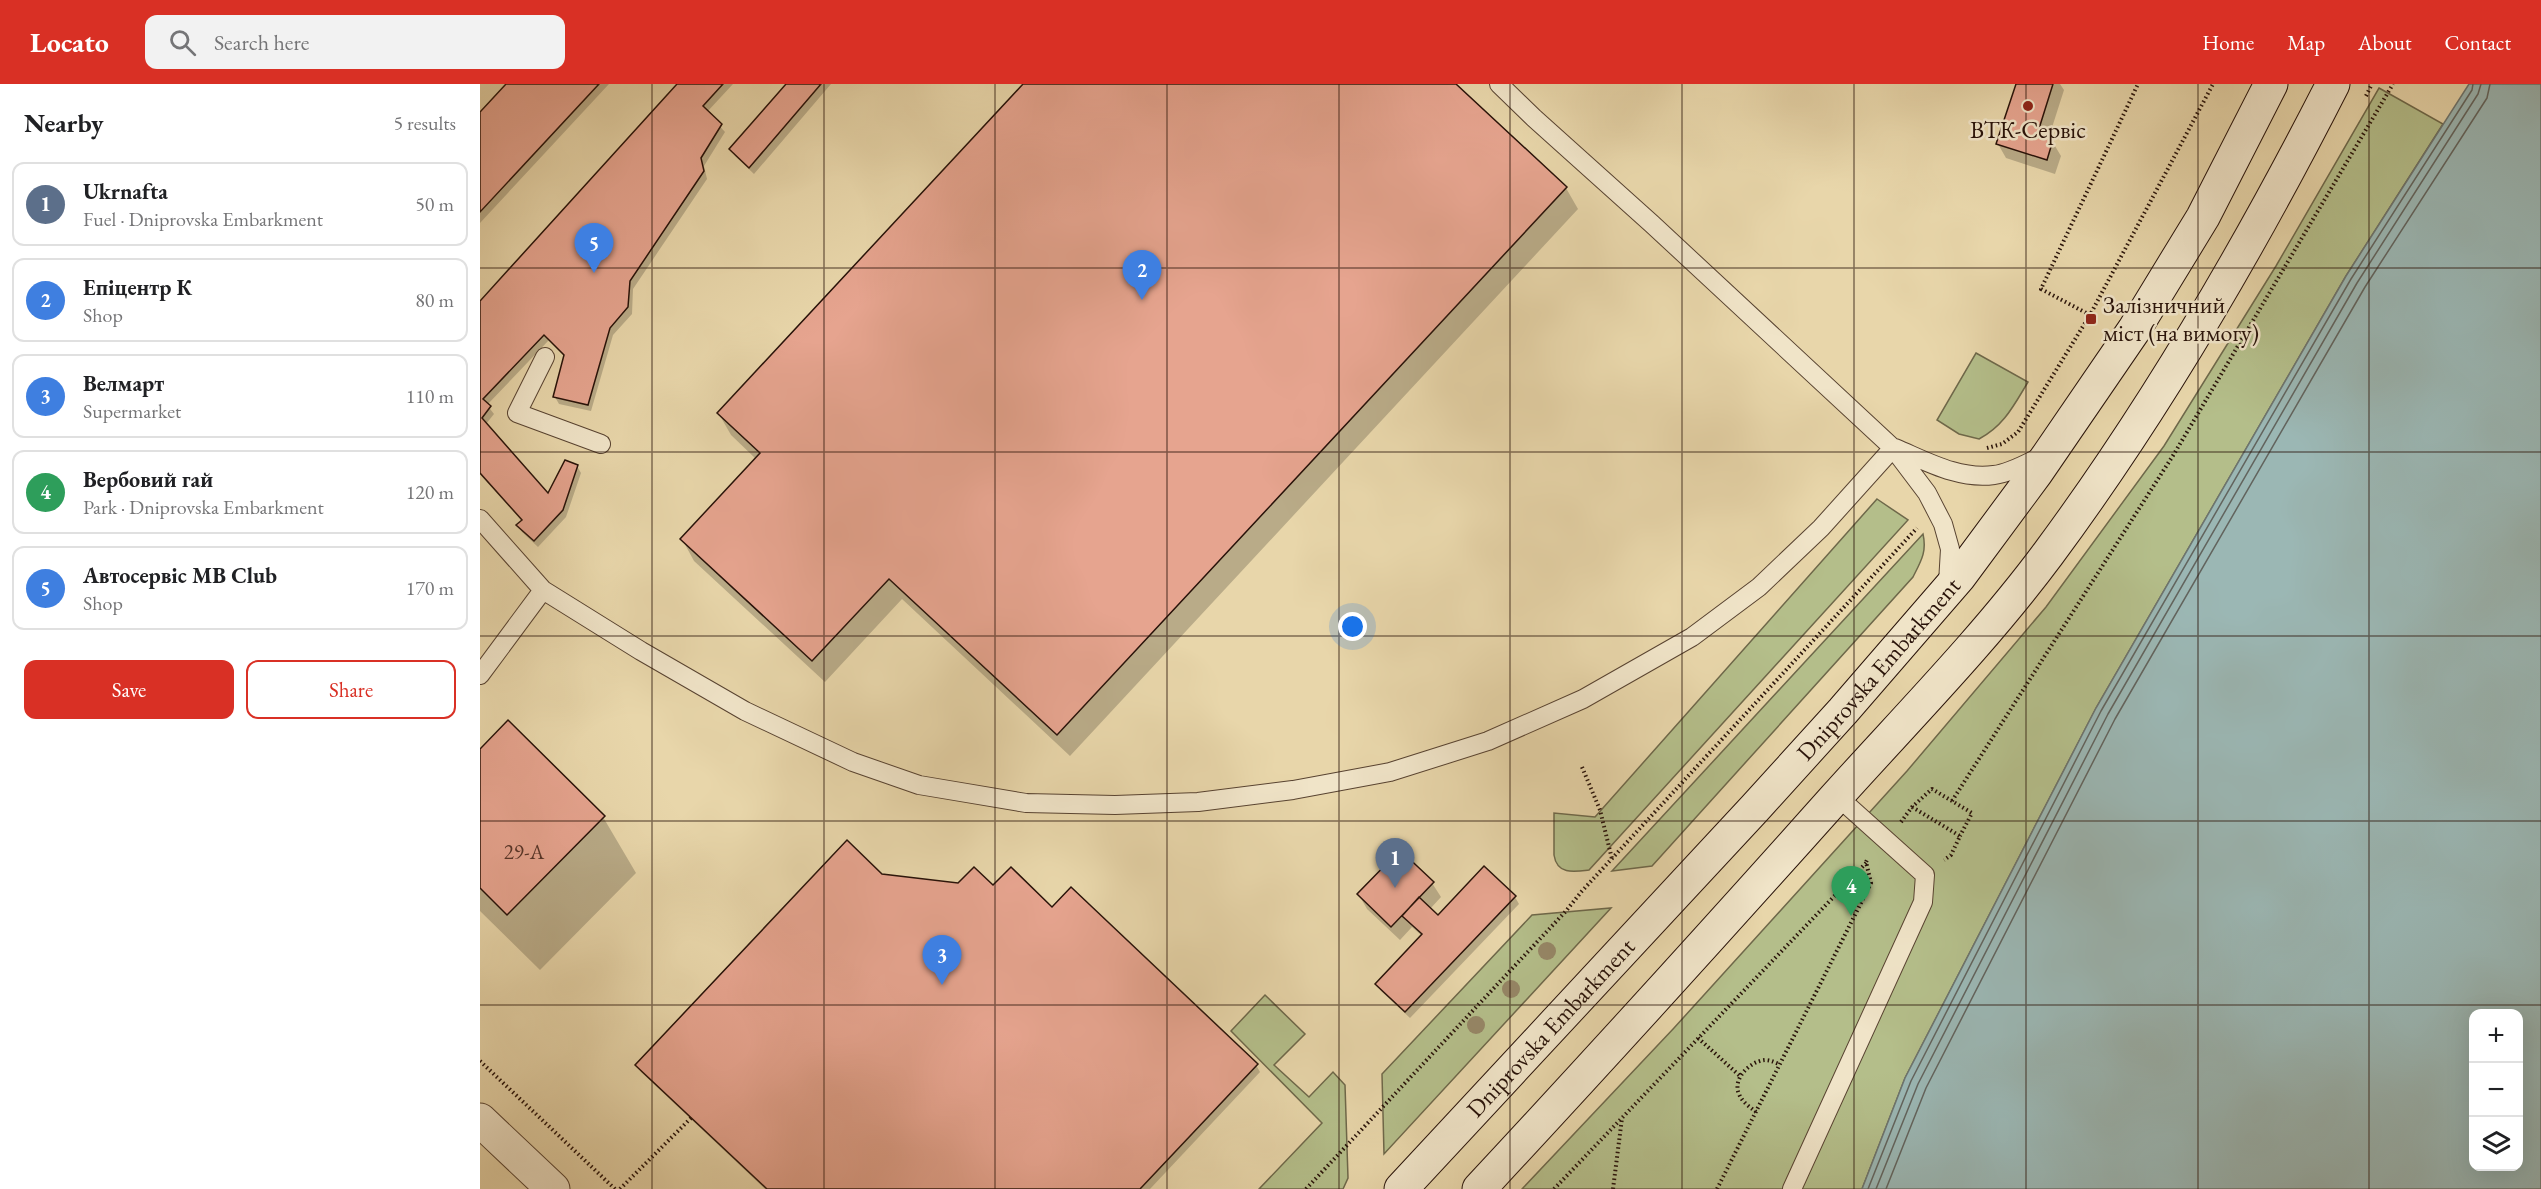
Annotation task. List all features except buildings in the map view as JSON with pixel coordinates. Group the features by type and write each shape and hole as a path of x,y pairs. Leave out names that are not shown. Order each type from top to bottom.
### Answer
{"main road":[{"name":"Dniprovska Embarkment","path":"1401,1189 1763,799 1946,591 2051,451 2134,330 2203,217 2271,84"},
{"path":"1479,1189 1686,965 1979,638 2047,556 2137,426 2229,276 2292,164 2333,84"},
{"path":"480,1120 553,1189"}],"lane":[{"path":"1499,84 1893,448 1927,492 1943,524 1950,549 1950,568 1946,591"},
{"path":"545,357 517,414 601,444"},
{"path":"1893,448 1952,471 1994,475 2013,470 2051,451"},
{"path":"480,519 543,590 641,651 745,711 853,762 919,785 1026,803 1115,805 1198,802 1293,790 1390,772 1488,741 1583,699 1692,637 1750,594 1821,528 1893,448"},
{"path":"480,675 543,590"},
{"path":"1792,1189 1923,902 1925,875 1837,796"}],"path":[{"path":"2090,315 2041,289 2138,84"},
{"path":"1983,449 2002,444 2018,432 2090,315 2213,84"},
{"path":"1952,801 2174,454 2394,84"},
{"path":"1306,1189 1923,521"},
{"path":"1582,767 1600,810 1612,860"},
{"path":"1554,1189 1886,841 1912,807 1932,789 1972,813 1960,836"},
{"path":"1717,1189 1870,883 1866,862"},
{"path":"1698,1038 1740,1076"},
{"path":"1756,1112 1739,1095 1736,1085 1740,1076 1758,1062 1768,1060 1779,1064"},
{"path":"480,1061 615,1189"},
{"path":"620,1189 691,1118"},
{"path":"1613,1189 1622,1118"}],"green space":[{"path":"2379,88 2443,124 2346,276 2096,708 1905,1078 1862,1189 1522,1189 1674,1028 1907,771 2046,607 2164,446 2276,266"},
{"path":"1976,353 2028,382 2002,421 1979,439 1959,434 1937,420"},
{"path":"1877,499 1908,520 1589,870 1567,871 1562,869 1554,855 1554,813 1595,817"},
{"path":"1923,534 1924,551 1913,577 1652,866 1612,871"},
{"path":"1611,908 1384,1154 1382,1074 1532,915"},
{"path":"1265,995 1305,1034 1274,1065 1309,1097 1333,1072 1345,1085 1348,1178 1343,1189 1259,1189 1322,1123 1231,1031"}],"water":[{"path":"2469,84 2541,84 2541,1189 1862,1189 1905,1078 2096,708 2346,276"}],"place":[{"name":"ВТК-Сервіс","path":"2028,106"},
{"name":"Автосервіс MB Club","path":"594,273"},
{"name":"Епіцентр К","path":"1142,300"},
{"name":"Залізничний міст (на вимогу)","path":"2091,319"},
{"name":"Ukrnafta","path":"1395,888"},
{"name":"Вербовий гай","path":"1851,916"},
{"name":"Велмарт","path":"942,985"}]}
